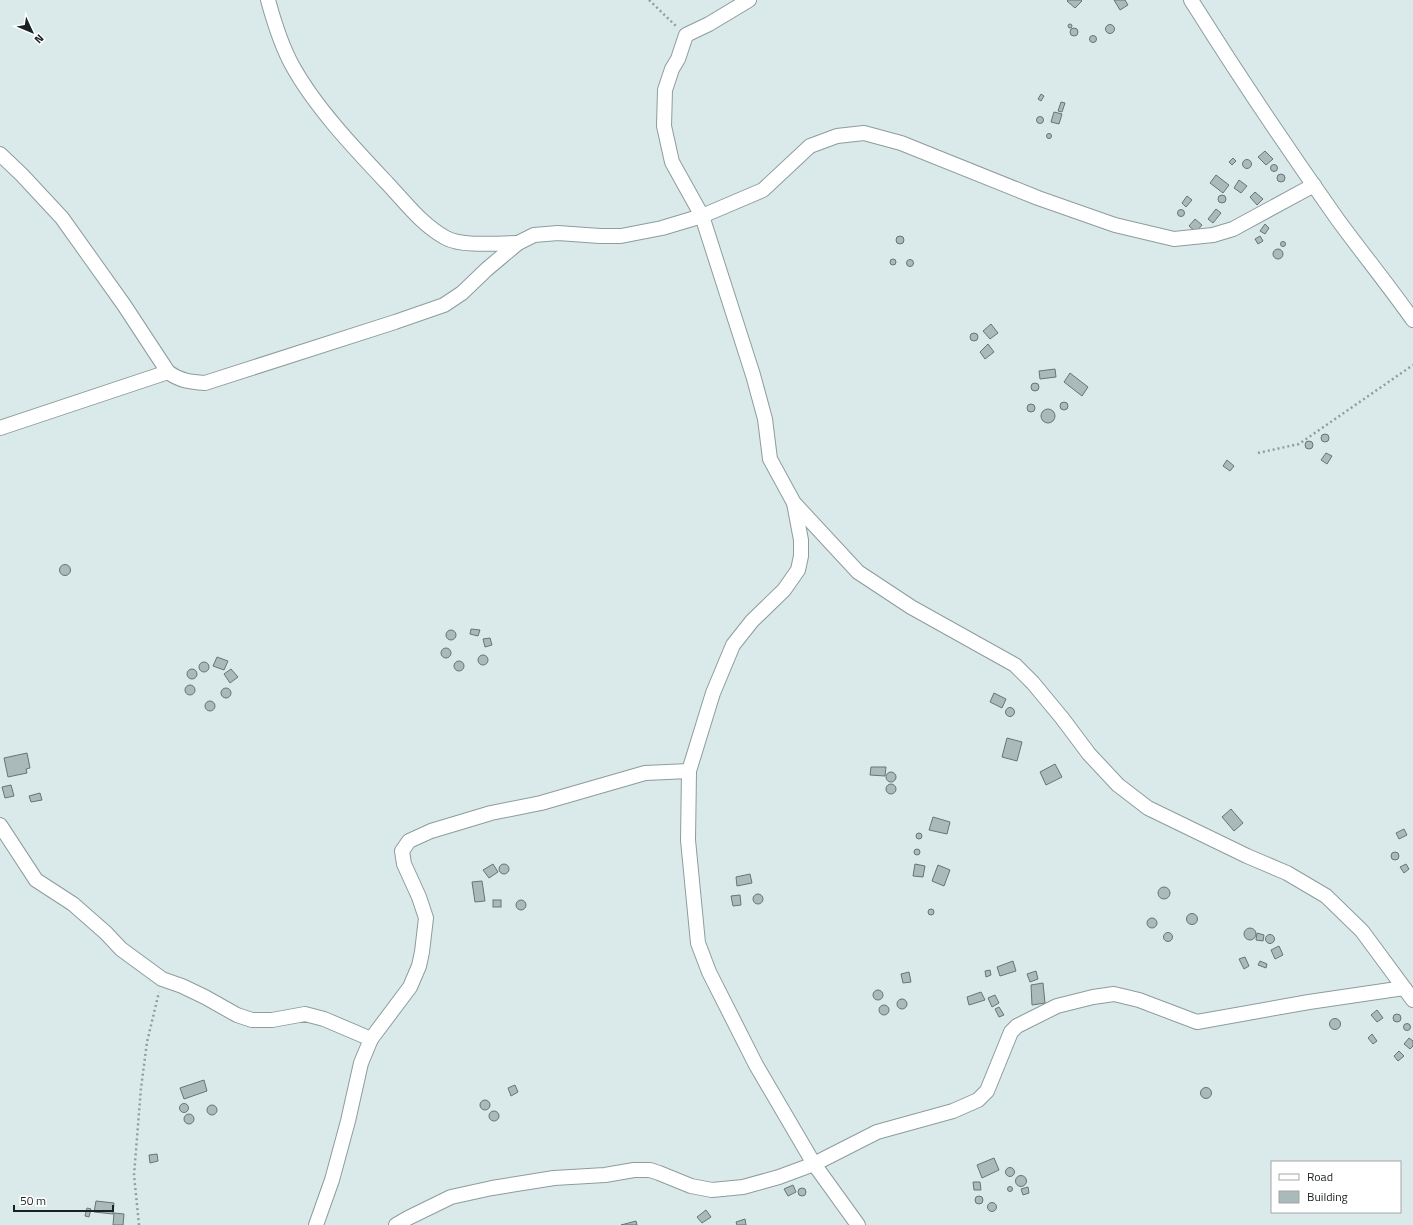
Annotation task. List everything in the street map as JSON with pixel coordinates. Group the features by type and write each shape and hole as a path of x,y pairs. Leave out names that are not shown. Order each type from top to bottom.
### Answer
{"street":[{"path":"268,0 276,28 292,65 314,99 366,160 422,221 447,239 465,243 518,243"},
{"path":"749,0 709,24 686,35 665,90 664,126 672,162 702,216 753,375 763,412 770,459 794,503 858,572 911,607 1015,665 1043,695 1089,754 1118,785 1148,808 1247,856 1287,873 1326,896 1362,931 1413,1000"},
{"path":"1191,0 1230,62 1314,185 1413,320"},
{"path":"0,154 62,218 124,305 168,372 175,377 190,382 205,382 444,305 462,293 487,269 518,243 534,235 565,233 621,236 662,228 702,216 763,190 810,146 837,136 864,133 901,143 1038,198 1115,225 1174,239 1213,236 1233,229 1314,185"},
{"path":"0,428 168,372"},
{"path":"794,503 801,540 801,556 798,570 784,590 752,621 733,645 714,693 688,771 688,840 698,943 709,972 756,1065 814,1164 858,1225"},
{"path":"316,1225 332,1180 348,1121 361,1063 371,1039 410,987 419,966 426,918 419,897 404,864 402,851 409,841 431,831 491,812 541,802 645,773 688,771"},
{"path":"0,826 36,880 73,904 106,933 121,949 162,979 182,986 237,1015 252,1020 272,1020 305,1014 324,1019 371,1039"},
{"path":"396,1225 451,1197 492,1188 554,1178 605,1175 634,1170 650,1170 660,1172 691,1186 712,1190 743,1187 779,1177 814,1164 877,1132 953,1111 978,1100 987,1091 1010,1032 1017,1026 1057,1006 1093,997 1114,994 1139,1000 1197,1022 1309,1002 1404,988"}],"path":[{"path":"649,0 686,35"},
{"path":"1258,453 1299,444 1413,365"},
{"path":"139,1225 134,1175 140,1088 147,1042 162,979"}],"building":[{"path":"1114,0 1125,0 1128,5 1120,10"},
{"path":"1067,1 1082,1 1075,8"},
{"path":"1068,24 1072,24 1072,28 1068,28"},
{"path":"1108,25 1112,25 1114,29 1112,33 1108,33 1106,31 1106,27"},
{"path":"1074,28 1077,29 1077,35 1074,36 1071,35 1070,32 1071,29"},
{"path":"1093,36 1096,39 1093,42 1090,39"},
{"path":"1041,94 1044,96 1041,101 1038,99"},
{"path":"1061,102 1065,103 1062,112 1058,111"},
{"path":"1054,112 1062,114 1059,124 1051,122"},
{"path":"1040,116 1043,117 1043,123 1040,124 1037,123 1036,120 1037,117"},
{"path":"1047,134 1051,134 1051,138 1047,138"},
{"path":"1265,151 1273,159 1266,165 1258,157"},
{"path":"1233,158 1236,161 1232,165 1229,162"},
{"path":"1247,159 1252,164 1247,169 1242,164"},
{"path":"1274,164 1277,165 1277,171 1274,172 1271,171 1270,168 1271,165"},
{"path":"1279,174 1283,174 1285,178 1283,182 1279,182 1277,180 1277,176"},
{"path":"1216,175 1229,185 1223,193 1210,183"},
{"path":"1239,180 1247,186 1241,193 1234,188"},
{"path":"1255,192 1263,199 1257,205 1250,197"},
{"path":"1220,195 1224,195 1226,199 1224,203 1220,203 1218,201 1218,197"},
{"path":"1187,196 1192,200 1186,207 1182,203"},
{"path":"1181,209 1184,210 1184,216 1181,217 1178,216 1177,213 1178,210"},
{"path":"1216,209 1221,213 1213,223 1208,219"},
{"path":"1195,219 1202,225 1196,232 1189,226"},
{"path":"1265,224 1269,228 1265,234 1260,231"},
{"path":"898,236 902,236 904,240 902,244 898,244 896,242 896,238"},
{"path":"1260,236 1263,241 1258,244 1255,239"},
{"path":"1281,242 1285,242 1285,246 1281,246"},
{"path":"1276,249 1280,249 1282,250 1282,258 1276,259 1273,256 1273,252"},
{"path":"893,259 896,262 893,265 890,262"},
{"path":"910,259 913,260 913,266 910,267 907,266 906,263 907,260"},
{"path":"991,324 998,333 990,339 983,331"},
{"path":"972,333 976,333 978,337 976,341 972,341 970,339 970,335"},
{"path":"988,344 994,352 985,359 980,352"},
{"path":"1055,369 1056,377 1040,379 1039,371"},
{"path":"1070,373 1088,387 1082,396 1064,382"},
{"path":"1033,383 1037,383 1039,387 1037,391 1033,391 1031,389 1031,385"},
{"path":"1062,402 1066,402 1068,406 1066,410 1062,410 1060,408 1060,404"},
{"path":"1029,404 1033,404 1035,408 1033,412 1029,412 1027,410 1027,406"},
{"path":"1048,409 1053,411 1055,416 1053,421 1048,423 1043,421 1041,416 1043,411"},
{"path":"1323,434 1327,434 1329,438 1327,442 1323,442 1321,440 1321,436"},
{"path":"1309,441 1312,442 1312,448 1309,449 1306,448 1305,445 1306,442"},
{"path":"1326,453 1332,456 1327,464 1321,460"},
{"path":"1227,460 1234,466 1230,471 1223,466"},
{"path":"63,565 67,565 69,566 69,574 63,575 60,572 60,568"},
{"path":"471,629 480,630 478,636 470,634"},
{"path":"449,630 453,630 455,631 455,639 449,640 446,637 446,633"},
{"path":"490,638 492,645 485,647 483,639"},
{"path":"444,648 448,648 450,649 450,657 444,658 441,655 441,651"},
{"path":"481,655 485,655 487,656 487,664 481,665 478,662 478,658"},
{"path":"217,657 228,661 224,670 213,666"},
{"path":"457,661 461,661 463,662 463,670 457,671 454,668 454,664"},
{"path":"202,662 206,662 208,663 208,671 202,672 199,669 199,665"},
{"path":"190,669 194,669 196,670 196,678 190,679 187,676 187,672"},
{"path":"231,669 238,677 230,683 224,674"},
{"path":"188,685 192,685 194,686 194,694 188,695 185,692 185,688"},
{"path":"224,688 228,688 230,689 230,697 224,698 221,695 221,691"},
{"path":"994,693 1006,699 1002,708 990,702"},
{"path":"208,701 212,701 214,702 214,710 208,711 205,708 205,704"},
{"path":"1008,708 1012,708 1014,712 1012,716 1008,716 1006,714 1006,710"},
{"path":"1007,738 1022,742 1017,761 1002,757"},
{"path":"27,753 30,768 26,769 27,773 8,777 4,758"},
{"path":"1055,764 1062,777 1046,785 1040,772"},
{"path":"871,767 886,767 885,776 870,775"},
{"path":"889,772 893,772 895,773 895,781 889,782 886,779 886,775"},
{"path":"889,784 893,784 895,785 895,793 889,794 886,791 886,787"},
{"path":"11,785 14,796 5,798 2,787"},
{"path":"40,793 42,800 31,802 29,796"},
{"path":"1231,809 1243,823 1234,831 1222,817"},
{"path":"933,817 950,822 947,834 929,830"},
{"path":"1404,829 1407,835 1399,839 1396,833"},
{"path":"919,833 922,836 919,839 916,836"},
{"path":"917,849 920,852 917,855 914,852"},
{"path":"1393,852 1397,852 1399,856 1397,860 1393,860 1391,858 1391,854"},
{"path":"493,864 498,872 489,878 483,870"},
{"path":"502,864 506,864 508,865 508,873 502,874 499,871 499,867"},
{"path":"915,864 925,866 923,877 913,876"},
{"path":"1406,864 1409,869 1404,873 1400,867"},
{"path":"938,865 950,870 944,886 932,881"},
{"path":"750,874 752,883 737,886 736,877"},
{"path":"482,881 485,901 475,902 472,882"},
{"path":"1162,887 1166,887 1170,893 1166,899 1162,899 1158,895 1158,891"},
{"path":"756,894 760,894 762,895 762,903 756,904 753,901 753,897"},
{"path":"740,895 741,905 733,906 731,896"},
{"path":"493,900 501,900 501,907 493,907"},
{"path":"519,900 523,900 525,901 525,909 519,910 516,907 516,903"},
{"path":"931,909 934,912 931,915 928,912"},
{"path":"1192,913 1196,915 1198,919 1196,923 1192,925 1188,923 1186,919 1188,915"},
{"path":"1150,918 1154,918 1156,919 1156,927 1150,928 1147,925 1147,921"},
{"path":"1248,928 1252,928 1256,934 1252,940 1248,940 1244,936 1244,932"},
{"path":"1168,932 1173,937 1168,942 1163,937"},
{"path":"1257,933 1264,935 1263,941 1256,940"},
{"path":"1268,935 1272,935 1274,939 1272,943 1268,943 1266,941 1266,937"},
{"path":"1279,946 1283,955 1275,959 1271,950"},
{"path":"1245,957 1249,966 1244,969 1239,959"},
{"path":"1013,961 1016,971 1000,976 997,967"},
{"path":"1260,961 1267,964 1266,968 1258,965"},
{"path":"990,970 991,975 986,977 985,971"},
{"path":"1036,971 1038,979 1030,982 1027,974"},
{"path":"909,972 911,982 903,983 901,974"},
{"path":"1043,983 1045,1003 1032,1005 1031,985"},
{"path":"876,990 880,990 882,991 882,999 876,1000 873,997 873,993"},
{"path":"981,992 985,1000 969,1005 967,997"},
{"path":"995,995 999,1003 992,1007 988,998"},
{"path":"900,999 904,999 906,1000 906,1008 900,1009 897,1006 897,1002"},
{"path":"882,1005 886,1005 888,1006 888,1014 882,1015 879,1012 879,1008"},
{"path":"999,1007 1004,1015 999,1017 995,1009"},
{"path":"1377,1010 1383,1018 1377,1022 1371,1015"},
{"path":"1395,1014 1399,1014 1401,1018 1399,1022 1395,1022 1393,1020 1393,1016"},
{"path":"1335,1018 1339,1020 1341,1024 1339,1028 1335,1030 1331,1028 1329,1024 1331,1020"},
{"path":"1407,1023 1410,1024 1410,1030 1407,1031 1404,1030 1403,1027 1404,1024"},
{"path":"1372,1034 1377,1041 1373,1044 1368,1038"},
{"path":"1409,1038 1413,1041 1413,1046 1410,1049 1404,1044"},
{"path":"1399,1051 1404,1056 1398,1061 1394,1056"},
{"path":"204,1080 207,1091 184,1099 180,1088"},
{"path":"515,1085 518,1092 511,1096 508,1088"},
{"path":"1206,1087 1210,1089 1212,1093 1210,1097 1206,1099 1202,1097 1200,1093 1202,1089"},
{"path":"483,1100 487,1100 489,1101 489,1109 483,1110 480,1107 480,1103"},
{"path":"184,1103 189,1108 184,1113 179,1108"},
{"path":"212,1105 217,1110 212,1115 207,1110"},
{"path":"492,1111 496,1111 498,1112 498,1120 492,1121 489,1118 489,1114"},
{"path":"189,1114 194,1119 189,1124 184,1119"},
{"path":"157,1154 158,1161 150,1163 149,1155"},
{"path":"994,1158 999,1170 982,1178 977,1165"},
{"path":"1010,1167 1015,1172 1010,1177 1005,1172"},
{"path":"1021,1175 1025,1177 1027,1181 1025,1185 1021,1187 1017,1185 1015,1181 1017,1177"},
{"path":"973,1182 980,1182 981,1190 974,1190"},
{"path":"793,1185 796,1192 788,1196 784,1189"},
{"path":"1010,1186 1013,1189 1010,1192 1007,1189"},
{"path":"1028,1187 1029,1193 1023,1195 1021,1189"},
{"path":"800,1188 804,1188 806,1192 804,1196 800,1196 798,1194 798,1190"},
{"path":"979,1196 982,1197 982,1203 979,1204 976,1203 975,1200 976,1197"},
{"path":"96,1201 114,1203 113,1214 94,1212"},
{"path":"990,1203 994,1203 996,1207 994,1211 990,1211 988,1209 988,1205"},
{"path":"87,1208 91,1209 89,1217 85,1216"},
{"path":"706,1210 711,1217 702,1223 697,1217"},
{"path":"114,1213 124,1214 123,1225 113,1225"},
{"path":"745,1219 746,1225 737,1225 736,1222"},
{"path":"636,1221 637,1225 621,1225"}]}
